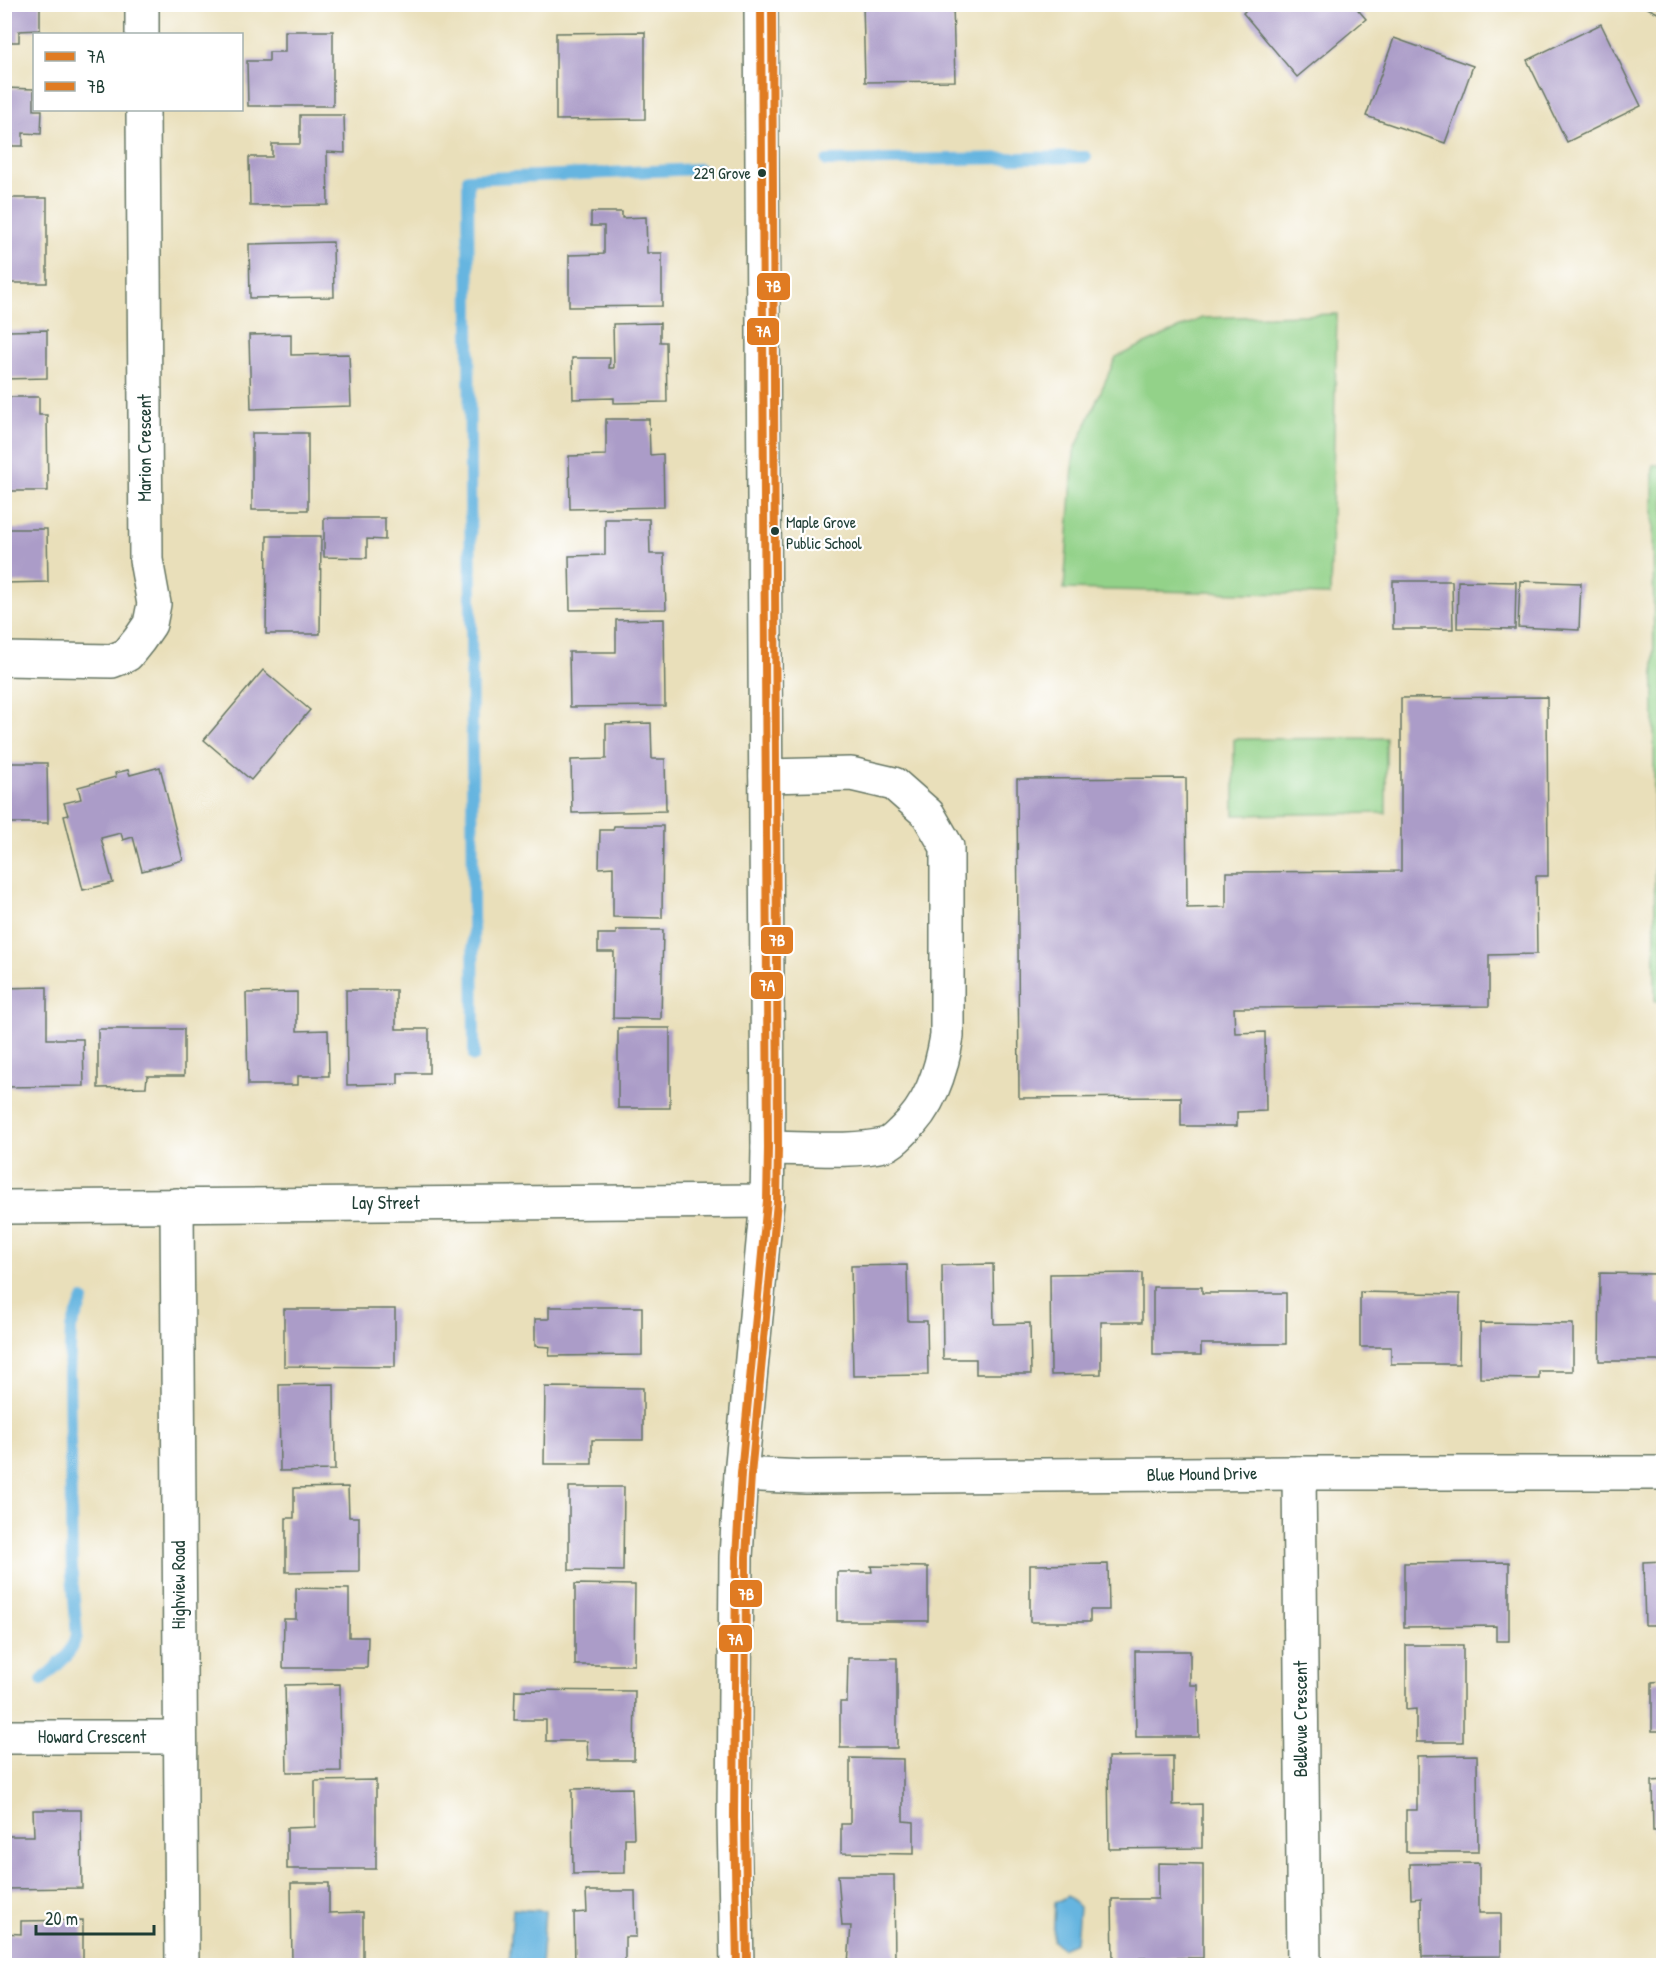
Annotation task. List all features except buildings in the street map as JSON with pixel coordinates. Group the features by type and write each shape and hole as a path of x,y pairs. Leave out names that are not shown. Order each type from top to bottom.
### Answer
{"street":[{"path":"142,4 142,33"},
{"path":"737,1965 735,1569 741,1474 767,1201 768,1148 761,4"},
{"name":"Marion Crescent","path":"4,659 112,661 127,655 150,624 154,604 146,560 142,111"},
{"path":"766,776 851,774 894,784 928,814 947,847 947,1036 943,1063 931,1092 915,1120 889,1144 856,1148 768,1148"},
{"name":"Lay Street","path":"4,1207 767,1201"},
{"name":"Highview Road","path":"177,1205 182,1965"},
{"name":"Bellevue Crescent","path":"1299,1473 1304,1965"},
{"name":"Blue Mound Drive","path":"741,1474 806,1477 1664,1473"},
{"name":"Howard Crescent","path":"4,1737 180,1737"}],"green space":[{"path":"1337,314 1330,595 1064,589 1074,452 1116,357 1202,318"},
{"path":"1653,465 1664,465 1663,1001 1655,1001"},
{"path":"1386,738 1386,813 1234,815 1234,739"}],"water":[{"path":"1067,1896 1079,1907 1076,1942 1062,1948 1053,1941 1055,1903"},
{"path":"513,1909 545,1911 541,1965 509,1964"}],"waterway":[{"path":"827,161 1086,157"},
{"path":"474,1056 468,179 700,169"},
{"path":"42,1680 67,1656 77,1636 72,1574 69,1374 71,1328 83,1300"}],"transit line":[{"name":"7A","path":"737,1966 734,1818 736,1557 741,1474 767,1201 768,1148 761,4"},
{"name":"7B","path":"747,1966 746,1557 751,1475 777,1202 778,1148 772,4"}],"place":[{"name":"229 Grove","path":"762,173"},
{"name":"Maple Grove Public School","path":"775,531"}]}
